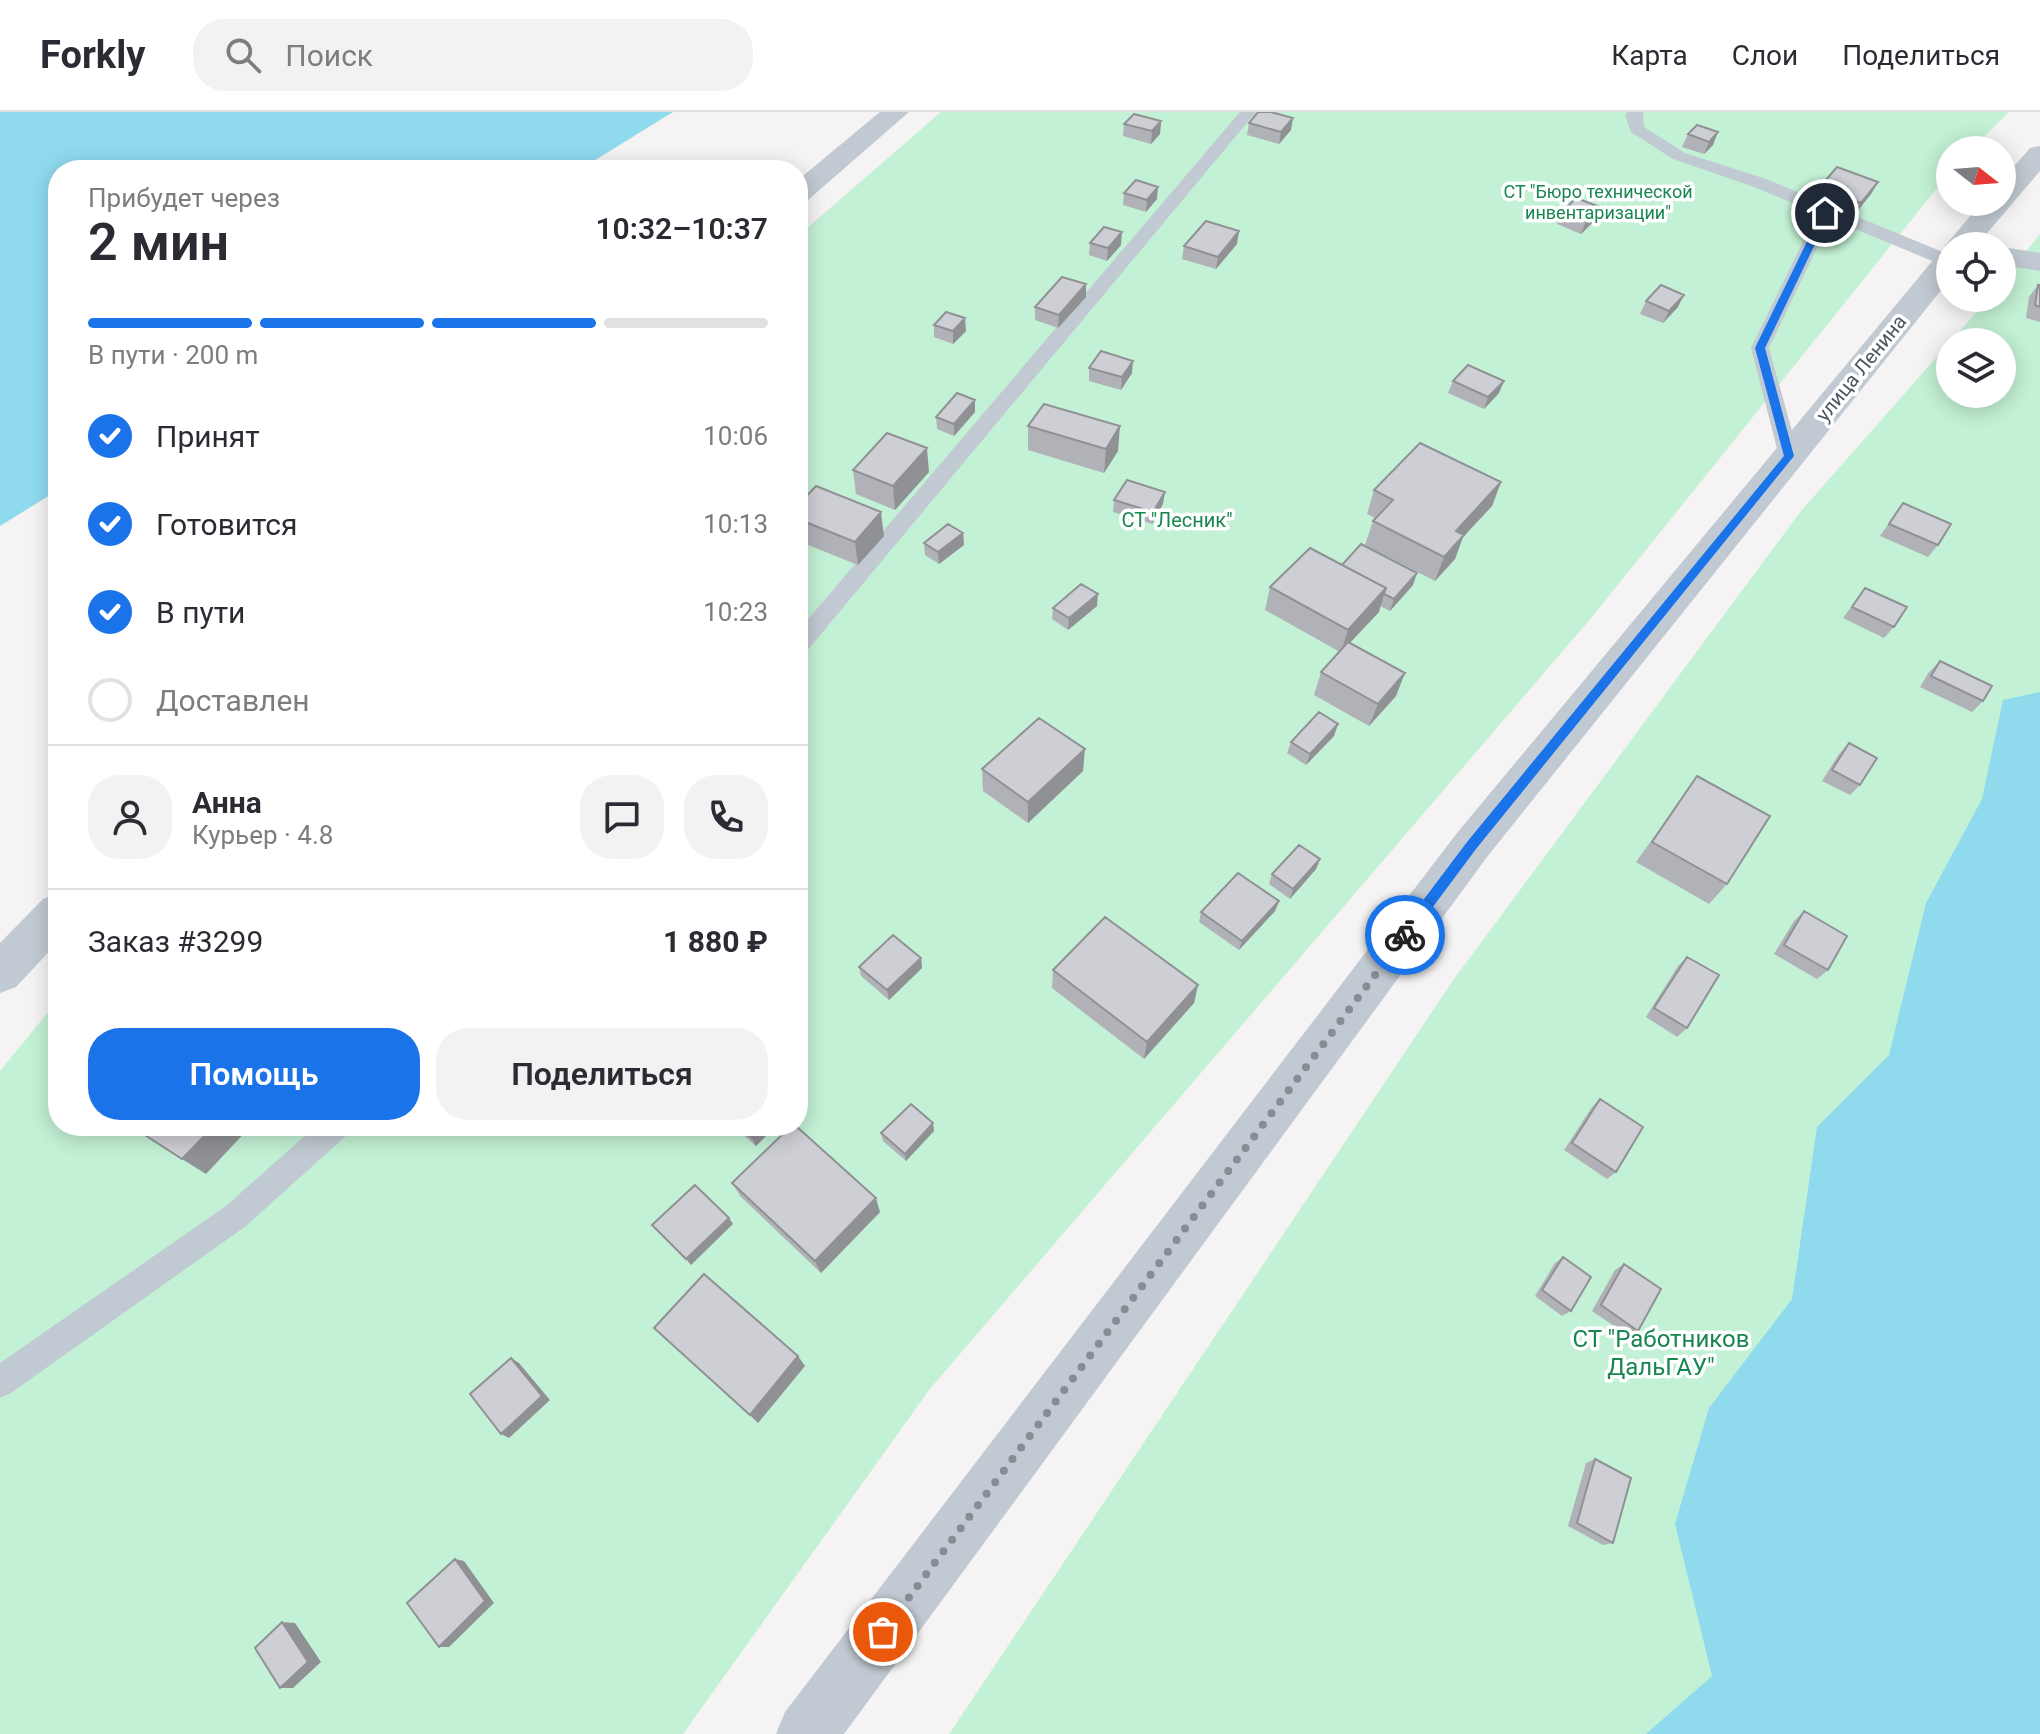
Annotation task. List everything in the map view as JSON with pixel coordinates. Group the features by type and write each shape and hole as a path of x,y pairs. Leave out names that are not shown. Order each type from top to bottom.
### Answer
{"street":[{"path":"808,186 896,112"},
{"path":"2016,181 2040,154"},
{"name":"улица Ленина","path":"1973,232 1986,216"},
{"path":"2016,258 2040,262"},
{"name":"улица Ленина","path":"807,1734 1472,845 1936,276"},
{"path":"0,973 48,923"}],"lane":[{"path":"808,634 1248,112"},
{"path":"1635,112 1637,129 1679,156 1760,183 1825,213 1936,249"},
{"path":"1789,456 1760,348 1825,213"},
{"path":"0,1382 236,1216 326,1136"}],"green space":[{"name":"СТ \"Лесник\"","path":"941,112 2009,112 1985,136 1936,136 1936,189 1592,617 929,1390 683,1734 0,1734 0,1071 48,1012 48,1136 808,1136 808,227"},
{"name":"СТ \"Работников ДальГАУ\"","path":"2040,234 2040,1734 949,1734 1454,979 1801,511 1936,358 1936,408 2016,408 2016,328 1962,328 1977,312 2016,312 2016,264"}],"water":[{"path":"0,112 673,112 595,160 48,160 48,496 0,526"},
{"path":"2040,692 2040,1734 1646,1734 1712,1676 1675,1524 1709,1408 1792,1299 1817,1127 1889,1055 1926,903 1982,799 2003,700"}],"building":[{"path":"1258,112 1293,118 1281,132 1249,123"},
{"path":"1134,114 1161,121 1152,131 1124,124"},
{"path":"1697,125 1718,132 1709,142 1688,134"},
{"path":"1837,167 1878,182 1861,203 1819,188"},
{"path":"1136,180 1158,187 1147,200 1124,193"},
{"path":"1576,198 1600,207 1586,221 1562,212"},
{"path":"1206,221 1239,231 1218,257 1184,246"},
{"path":"1104,227 1122,232 1108,248 1090,243"},
{"path":"1062,277 1086,284 1059,315 1035,307"},
{"path":"1661,285 1684,295 1669,311 1646,301"},
{"path":"2040,285 2040,307 2035,305"},
{"path":"946,312 965,318 953,331 934,325"},
{"path":"1101,351 1133,361 1122,377 1089,368"},
{"path":"1468,365 1504,381 1488,397 1453,381"},
{"path":"957,393 975,400 954,424 936,417"},
{"path":"1044,404 1120,426 1106,449 1028,426"},
{"path":"887,433 927,448 893,486 853,470"},
{"path":"1420,443 1501,482 1456,531 1464,535 1444,557 1373,521 1393,500 1374,490"},
{"path":"1127,480 1165,492 1153,512 1114,500"},
{"path":"816,486 881,512 855,542 808,523 808,494"},
{"path":"1903,503 1951,524 1938,545 1889,524"},
{"path":"948,524 963,533 938,552 924,543"},
{"path":"1361,544 1417,573 1394,599 1384,594 1386,588 1342,565"},
{"path":"1310,548 1386,588 1348,630 1270,587"},
{"path":"1081,584 1098,594 1069,618 1053,608"},
{"path":"1865,588 1907,607 1894,627 1852,607"},
{"path":"1348,642 1405,673 1378,704 1321,672"},
{"path":"1940,661 1992,686 1983,701 1931,676"},
{"path":"1319,712 1338,724 1310,754 1291,742"},
{"path":"1039,718 1085,749 1028,802 982,769"},
{"path":"1849,743 1877,758 1860,785 1832,770"},
{"path":"1697,776 1770,816 1727,884 1652,842"},
{"path":"1299,845 1320,859 1293,889 1272,874"},
{"path":"1238,873 1279,901 1242,941 1201,912"},
{"path":"1804,911 1847,936 1828,970 1784,945"},
{"path":"1105,917 1198,985 1147,1042 1053,970"},
{"path":"893,935 921,958 887,990 859,967"},
{"path":"1687,957 1719,975 1687,1028 1654,1008"},
{"path":"1600,1099 1643,1127 1616,1172 1572,1143"},
{"path":"911,1104 933,1123 905,1154 881,1133"},
{"path":"146,1136 204,1136 182,1159"},
{"path":"781,1136 807,1136 876,1198 815,1261 732,1183"},
{"path":"695,1185 729,1218 686,1259 652,1225"},
{"path":"1563,1257 1591,1277 1571,1311 1542,1290"},
{"path":"1624,1264 1661,1289 1638,1331 1601,1305"},
{"path":"704,1274 798,1356 750,1415 654,1328"},
{"path":"511,1358 542,1396 501,1434 470,1394"},
{"path":"1595,1459 1631,1478 1613,1543 1577,1523"},
{"path":"455,1559 485,1601 439,1647 407,1603"},
{"path":"282,1622 308,1662 280,1688 255,1648"}],"way so far":[{"path":"883,1632 1405,935"}],"route":[{"path":"1405,935 1472,845 1789,456 1760,348 1825,213"}],"park label":[{"name":"СТ \"Бюро технической инвентаризации\"","path":"1598,202"}]}
